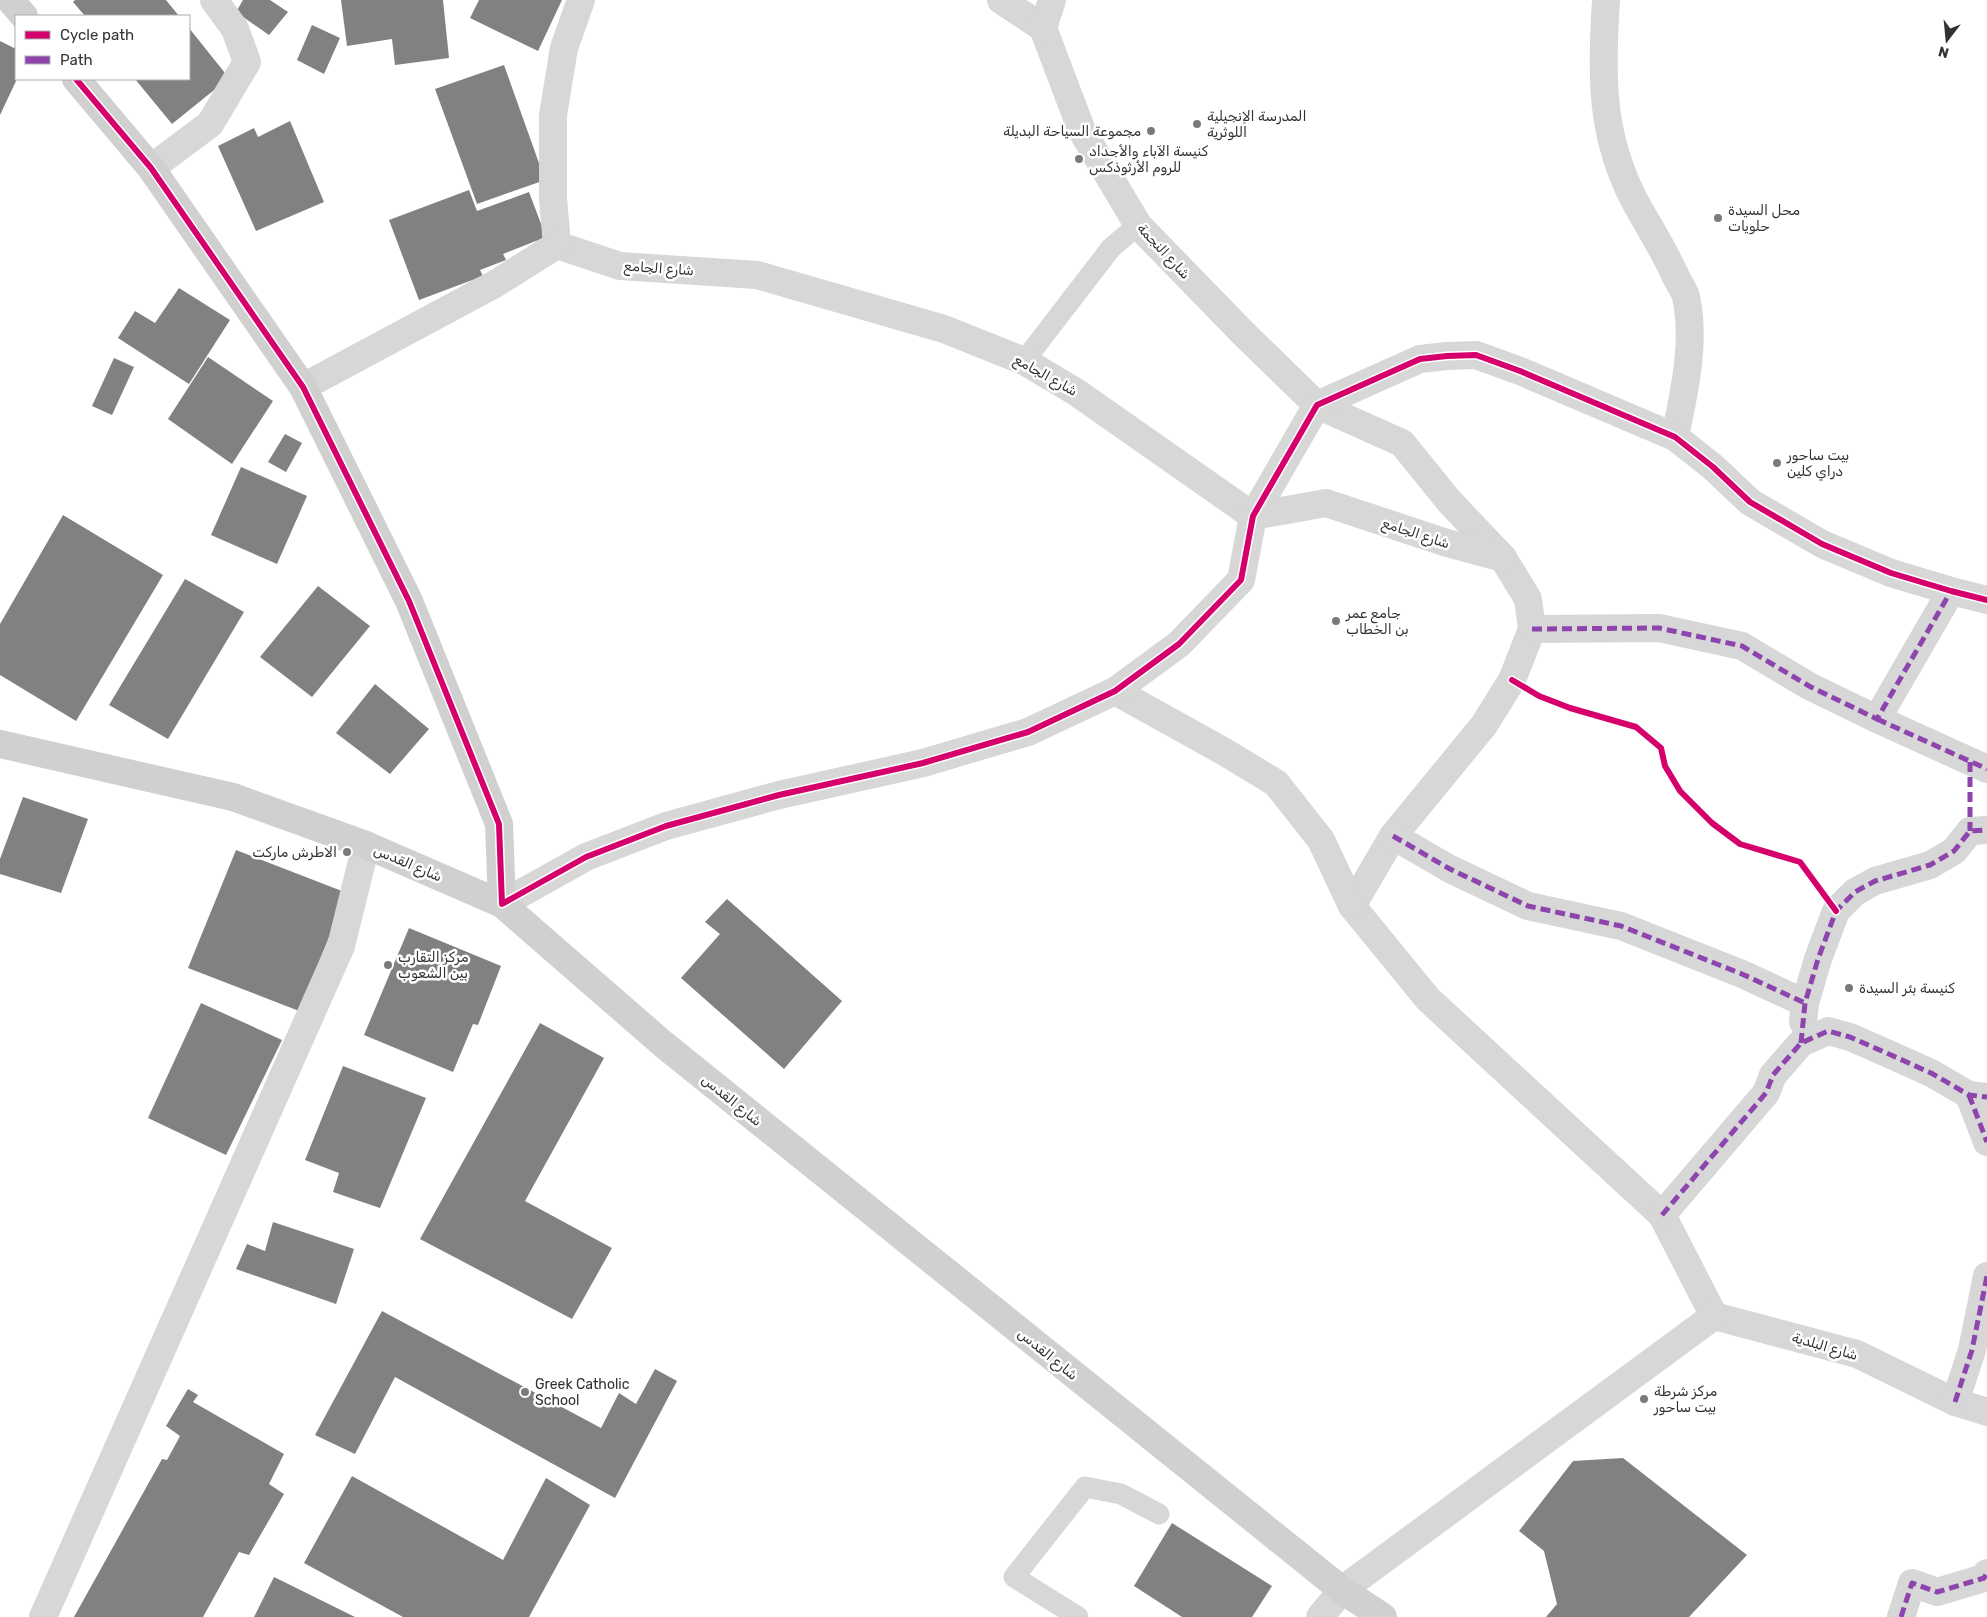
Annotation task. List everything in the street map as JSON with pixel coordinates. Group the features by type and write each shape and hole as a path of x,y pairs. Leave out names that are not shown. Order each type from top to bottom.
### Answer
{"main road":[{"path":"10,0 23,15"},
{"path":"77,80 151,168 303,388 409,601 499,824 502,904"},
{"name":"شارع القدس","path":"0,744 233,797 366,845 502,904 663,1044 1342,1590 1383,1617"}],"street":[{"path":"151,168 210,124 247,62 235,29 214,0"},
{"path":"303,388 496,284 557,246 553,198 553,115 564,48 581,0"},
{"path":"1001,0 1043,28 1052,0"},
{"path":"1606,0 1602,64 1608,131 1618,165 1637,205 1663,248 1686,296 1690,337 1683,396 1675,437"},
{"name":"شارع النجمة","path":"1043,28 1082,131 1138,225 1243,333 1317,404 1402,443 1449,501 1503,558 1528,599 1532,629"},
{"name":"شارع الجامع","path":"557,246 620,266 757,275 944,329 1024,360 1076,392 1253,516 1326,503 1447,543 1503,558"},
{"path":"502,904 586,857 666,826 779,795 923,764 1028,732 1115,691 1178,644 1241,580 1253,516 1317,404 1420,359 1476,355 1520,371 1675,437 1713,467 1750,502 1822,544 1891,573 1951,592 1987,600"},
{"path":"1877,719 1951,592"},
{"path":"1352,906 1393,836 1484,725 1512,680 1532,629 1659,628 1742,646 1809,686 1987,769"},
{"path":"1115,691 1276,783 1321,840 1352,906 1428,999 1662,1215 1714,1316 1342,1590 1320,1617"},
{"path":"1801,1043 1805,1003 1818,959 1836,911 1855,892 1875,881 1930,864 1954,851 1970,831 1987,830"},
{"path":"1393,836 1450,869 1528,906 1621,926 1742,974 1805,1003"},
{"path":"43,1617 341,946 366,845"},
{"path":"1662,1215 1766,1093 1773,1075 1801,1043 1828,1031 1850,1037 1978,1096 1986,1140"},
{"path":"1955,1402 1972,1350 1987,1276"},
{"name":"شارع البلدية","path":"1714,1316 1857,1354 1955,1402 1987,1412"},
{"path":"1901,1617 1912,1583 1937,1592 1984,1578 1987,1573"}],"lane":[{"path":"1024,360 1111,248 1138,225"},
{"path":"1078,1617 1014,1577 1085,1487 1121,1494 1159,1514"}],"building":[{"path":"75,0 166,0 178,15 84,15 73,2"},
{"path":"243,0 270,0 288,12 269,35 236,12"},
{"path":"341,0 443,0 449,58 395,65 392,39 347,46"},
{"path":"479,0 562,0 538,51 470,18"},
{"path":"312,25 340,38 324,74 297,60"},
{"path":"190,29 229,78 172,124 136,80 190,80"},
{"path":"0,41 15,48 15,80 17,80 0,115"},
{"path":"504,65 545,180 477,204 435,89"},
{"path":"290,121 324,202 256,231 218,146 254,128 258,137"},
{"path":"469,190 477,211 529,192 546,237 503,254 506,260 480,270 483,276 419,300 389,220"},
{"path":"179,288 230,320 189,384 118,338 135,311 155,323"},
{"path":"208,357 273,401 232,464 168,419"},
{"path":"114,358 134,367 112,415 92,406"},
{"path":"285,434 302,443 286,472 268,462"},
{"path":"241,467 307,496 277,564 211,535"},
{"path":"63,515 163,575 76,721 0,675 0,624"},
{"path":"185,579 244,612 168,739 109,705"},
{"path":"318,586 370,626 312,697 260,657"},
{"path":"375,684 429,729 390,774 336,733"},
{"path":"23,797 88,819 61,893 0,874 0,859"},
{"path":"236,850 347,893 299,1011 188,968"},
{"path":"727,899 842,1001 784,1069 681,978 720,934 705,922"},
{"path":"409,928 501,966 478,1025 473,1024 453,1072 364,1035"},
{"path":"201,1003 282,1040 226,1155 148,1118"},
{"path":"540,1023 604,1058 525,1201 612,1248 572,1319 420,1239"},
{"path":"343,1066 426,1098 380,1208 333,1192 339,1173 305,1160"},
{"path":"273,1222 354,1249 336,1304 236,1269 247,1244 265,1251"},
{"path":"382,1311 601,1428 619,1393 636,1404 655,1369 677,1381 615,1498 395,1377 355,1454 315,1435"},
{"path":"188,1389 198,1395 193,1402 284,1454 269,1484 284,1494 249,1555 239,1552 203,1617 74,1617 162,1459 167,1460 180,1436 166,1426"},
{"path":"1623,1458 1747,1555 1689,1617 1546,1617 1557,1604 1544,1551 1519,1531 1573,1461"},
{"path":"352,1476 503,1560 546,1478 590,1505 529,1617 403,1617 304,1563"},
{"path":"1172,1523 1272,1586 1252,1617 1182,1617 1134,1586"},
{"path":"274,1577 355,1617 254,1617"}],"marked path":[{"path":"1532,629 1659,628 1742,646 1809,686 1877,719 1951,591"},
{"path":"1877,719 1987,769"},
{"path":"1970,762 1970,831"},
{"path":"1801,1043 1805,1003 1818,959 1836,911 1855,892 1875,881 1930,865 1954,851 1970,831 1987,830"},
{"path":"1393,836 1450,869 1528,906 1621,926 1742,974 1805,1003"},
{"path":"1662,1215 1766,1093 1773,1075 1801,1043 1828,1031 1850,1037 1931,1073 1969,1095 1987,1097"},
{"path":"1969,1095 1987,1142"},
{"path":"1955,1402 1972,1350 1987,1276"},
{"path":"1901,1617 1912,1583 1937,1592 1984,1578 1987,1573"}],"cycle path":[{"path":"77,80 151,168 303,387 409,601 499,824 502,904 586,857 666,826 779,795 923,763 1028,732 1115,691 1179,644 1241,580 1253,516 1317,405 1420,359 1476,355 1520,371 1675,437 1713,467 1750,502 1822,544 1891,573 1987,600"},
{"path":"1512,680 1539,696 1570,708 1636,727 1661,748 1665,766 1680,791 1712,823 1740,844 1800,862 1836,911"}],"place":[{"name":"المدرسة الإنجيلية اللوثرية","path":"1197,124"},
{"name":"مجموعة السياحة البديلة","path":"1151,131"},
{"name":"كنيسة الآباء والأجداد للروم الأرثوذكس","path":"1079,159"},
{"name":"محل السيدة حلويات","path":"1718,218"},
{"name":"بيت ساحور دراي كلين","path":"1777,463"},
{"name":"جامع عمر بن الخطاب","path":"1336,621"},
{"name":"الاطرش ماركت","path":"347,852"},
{"name":"مركز التقارب بين الشعوب","path":"388,965"},
{"name":"كنيسة بئر السيدة","path":"1849,988"},
{"name":"Greek Catholic School","path":"525,1392"},
{"name":"مركز شرطة بيت ساحور","path":"1644,1399"}]}
